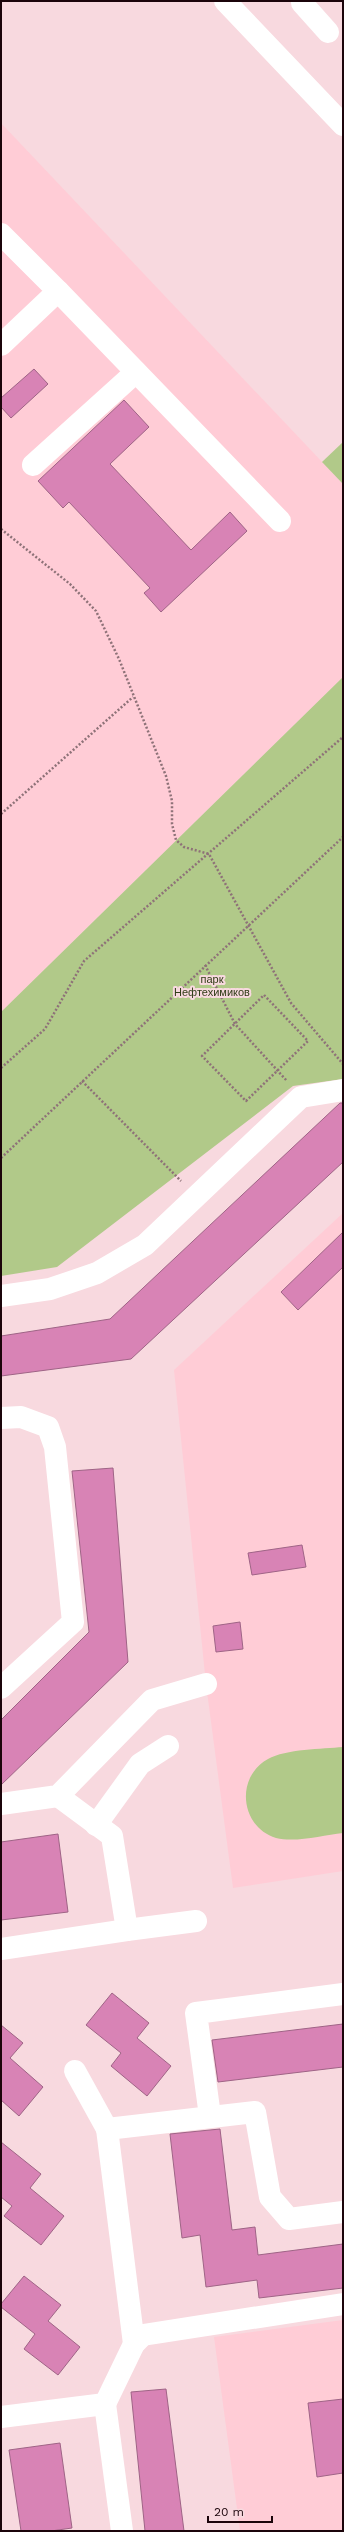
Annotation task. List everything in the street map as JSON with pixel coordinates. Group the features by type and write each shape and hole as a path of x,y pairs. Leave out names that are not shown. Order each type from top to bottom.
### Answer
{"lane":[{"path":"225,1 343,125"},
{"path":"302,1 302,3 328,32"},
{"path":"1,234 280,521"},
{"path":"1,345 58,291"},
{"path":"33,465 136,372"},
{"path":"1,1296 50,1289 97,1273 145,1245 301,1097 343,1090"},
{"path":"1,1418 21,1417 48,1427 53,1440 73,1622 1,1688"},
{"path":"1,1804 58,1796 152,1700 206,1684"},
{"path":"96,1825 140,1764 168,1746"},
{"path":"58,1796 112,1836 127,1930"},
{"path":"1,1949 196,1921"},
{"path":"210,2116 196,2013 343,1994"},
{"path":"75,2070 107,2129 134,2344"},
{"path":"107,2129 255,2112 270,2197 289,2219 343,2212"},
{"path":"122,2531 105,2404 134,2344 143,2335 343,2304"},
{"path":"1,2417 105,2404"}],"path":[{"path":"1,529 70,584 96,611 119,659 166,776 172,801 172,824 176,840 184,847 209,854 291,1003 343,1064"},
{"path":"1,814 133,697"},
{"path":"1,1068 45,1029 84,961 343,737"},
{"path":"1,1158 343,837"},
{"path":"205,965 235,1024 301,1097"},
{"path":"264,995 308,1041 278,1070 246,1101 202,1056 264,995"},
{"path":"82,1081 196,1197"}],"shaded area":[{"path":"1,123 343,484 343,677 1,1012"},
{"path":"343,1213 343,1871 233,1888 206,1684 174,1370"},
{"path":"343,2320 343,2531 240,2531 214,2337"}],"green space":[{"path":"343,442 343,484 322,462"},
{"name":"парк Нефтехимиков","path":"343,677 343,1079 293,1086 57,1267 1,1276 1,1012"},
{"path":"343,1747 343,1833 292,1840 276,1838 264,1832 255,1824 249,1813 246,1801 250,1777 257,1767 268,1759 284,1753"}],"building":[{"path":"34,369 48,384 11,418 1,407 1,398"},
{"path":"124,400 149,427 110,464 191,550 230,512 247,531 161,612 144,593 150,588 69,502 63,508 38,481"},
{"path":"340,1103 343,1103 343,1162 131,1359 1,1376 1,1336 110,1319"},
{"path":"343,1232 343,1267 298,1310 281,1292"},
{"path":"113,1468 128,1662 1,1785 1,1720 89,1632 72,1471"},
{"path":"302,1545 306,1567 252,1575 248,1553"},
{"path":"240,1622 243,1649 216,1652 213,1626"},
{"path":"58,1834 68,1912 1,1920 1,1842"},
{"path":"112,1993 149,2023 137,2038 171,2066 147,2096 111,2066 121,2053 86,2025"},
{"path":"343,2024 343,2067 218,2082 212,2040"},
{"path":"1,2025 23,2043 10,2058 43,2087 19,2116 1,2100"},
{"path":"220,2129 232,2230 255,2227 258,2255 343,2244 343,2288 259,2298 257,2280 206,2287 200,2235 182,2238 170,2134"},
{"path":"1,2142 41,2174 30,2188 64,2216 41,2245 4,2216 12,2206 1,2197"},
{"path":"24,2276 61,2305 48,2321 80,2347 58,2375 24,2349 35,2334 1,2307 1,2304"},
{"path":"166,2389 184,2531 145,2531 131,2392"},
{"path":"343,2399 343,2473 317,2477 308,2403"},
{"path":"60,2443 72,2528 51,2531 21,2531 9,2450"}]}
